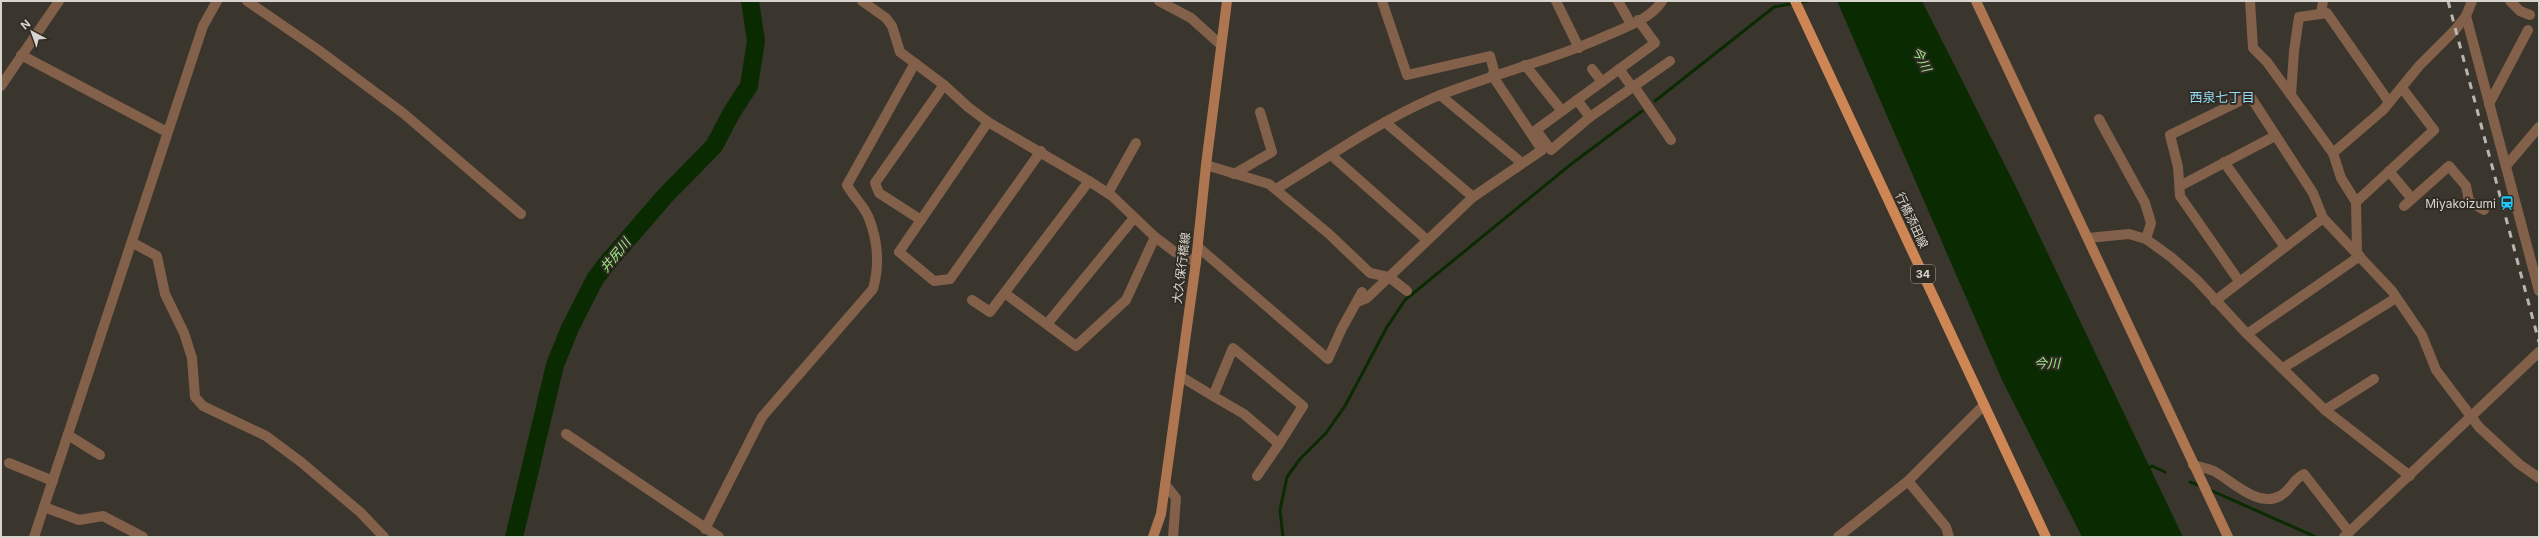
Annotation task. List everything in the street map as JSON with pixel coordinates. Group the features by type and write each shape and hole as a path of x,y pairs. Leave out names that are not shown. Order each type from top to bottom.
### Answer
{"main road":[{"name":"行橋添田線","path":"1797,6 2046,537"}],"street":[{"path":"1,86 3,75 21,55 59,1"},
{"path":"34,537 133,243 167,132 203,26 217,1"},
{"path":"247,1 317,48 403,113 521,214"},
{"path":"862,1 886,18 892,26 900,52 944,85 988,122 1041,151 1089,180 1108,193 1155,237 1175,252 1196,262"},
{"path":"1159,1 1191,18 1221,45"},
{"name":"大久保行橋線","path":"1153,537 1160,514 1165,484 1196,262 1206,165 1227,1"},
{"path":"1357,302 1367,298 1473,197 1542,150 1494,75 1490,56 1407,75 1382,1"},
{"path":"1556,1 1579,48"},
{"path":"1618,1 1655,43 1536,130 1551,150 1590,117 1670,61"},
{"path":"1276,189 1385,122 1440,95 1494,75 1579,48 1657,10 1662,1"},
{"path":"1976,1 2088,238 2208,498 2228,537"},
{"path":"2250,1 2253,48 2267,62 2333,153 2341,178 2356,202 2359,255"},
{"path":"2321,14 2323,1"},
{"path":"2333,153 2383,110 2466,16 2472,1"},
{"path":"2510,1 2518,15 2530,16"},
{"path":"2291,95 2294,50 2299,17 2328,13 2389,102"},
{"path":"2466,16 2539,291"},
{"path":"2489,104 2528,30"},
{"path":"21,55 167,132"},
{"path":"706,529 762,417 873,289 877,274 877,248 868,215 847,185 915,62"},
{"path":"1525,65 1562,110"},
{"path":"1592,69 1602,82"},
{"path":"1619,69 1671,140"},
{"path":"921,220 879,193 875,183 944,85"},
{"path":"2356,202 2434,130 2402,88"},
{"path":"1440,95 1522,163"},
{"path":"2239,281 2180,196 2176,153 2170,135 2250,96 2313,193 2324,218 2359,255 2396,298 2422,336 2436,370 2470,416 2518,464 2539,478"},
{"path":"1577,100 1590,117"},
{"path":"1234,174 1272,152 1260,112"},
{"path":"2099,119 2145,202 2151,223 2146,239"},
{"path":"988,122 899,252 934,281 950,279 1041,151"},
{"path":"1385,122 1473,197"},
{"path":"2506,166 2539,127"},
{"path":"2180,186 2275,136"},
{"path":"1108,193 1136,143"},
{"path":"1331,155 1427,240"},
{"path":"2224,162 2285,247"},
{"path":"1206,165 1269,184 1370,273 1389,277 1407,291"},
{"path":"2404,206 2449,166 2466,186 2469,201 2484,210"},
{"path":"2389,171 2412,199"},
{"path":"972,300 990,312 1006,294 1089,180"},
{"path":"1047,324 1134,218"},
{"path":"2215,301 2239,281 2324,218"},
{"path":"2088,238 2128,234 2146,239 2191,274 2247,334 2325,410 2410,476"},
{"path":"1006,294 1076,346 1126,300 1155,237"},
{"path":"133,243 158,256 165,294 184,333 192,358 195,397 203,406 266,436 301,462 360,512 384,537"},
{"path":"1198,247 1328,360 1342,328 1362,292"},
{"path":"2247,334 2359,255"},
{"path":"2283,368 2396,298"},
{"path":"1213,396 1232,348 1303,406 1257,476"},
{"path":"2194,467 2212,471 2255,496 2269,500 2284,494 2296,478 2304,474 2347,535 2410,476 2470,416 2539,352"},
{"path":"1180,376 1244,414 1279,444"},
{"path":"2325,410 2374,379"},
{"path":"1838,537 1908,481 1984,405"},
{"path":"566,434 719,537"},
{"path":"68,435 100,455"},
{"path":"9,463 53,481"},
{"path":"1908,481 1946,527 1948,537"},
{"path":"1165,484 1176,498 1173,537"},
{"path":"44,507 79,520 103,516 143,537"}],"water":[{"name":"今川","path":"1837,1 1922,1 2018,191 2183,537 2082,537 2002,380"}],"waterway":[{"name":"井尻川","path":"514,537 555,365 570,328 595,279 665,196 714,146 732,112 749,86 756,41 750,1"},
{"path":"1655,101 1774,7 1808,1"},
{"path":"1283,537 1280,510 1287,477 1300,459 1326,433 1345,406 1387,327 1405,300 1570,165 1642,111"},
{"path":"2147,469 2152,466 2165,472"},
{"path":"2190,482 2201,486"},
{"path":"2210,490 2316,537"}],"railway":[{"path":"2448,1 2539,342"}],"place":[{"name":"Miyakoizumi","path":"2507,203"}],"district":[{"name":"西泉七丁目","path":"2222,97"}]}
